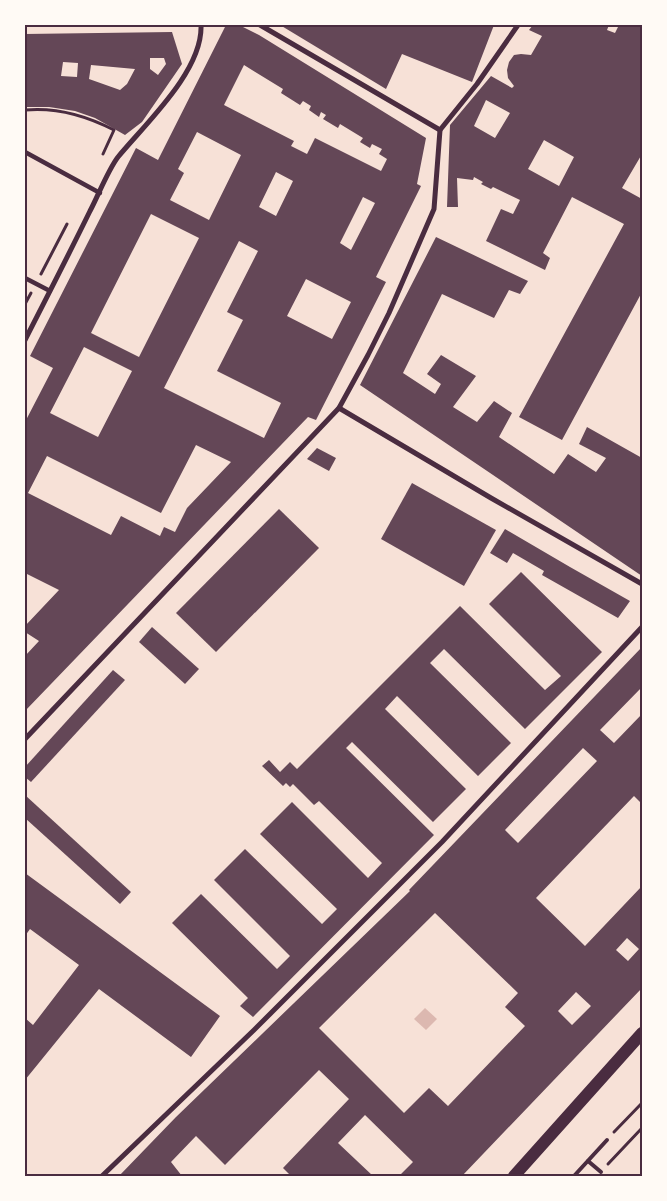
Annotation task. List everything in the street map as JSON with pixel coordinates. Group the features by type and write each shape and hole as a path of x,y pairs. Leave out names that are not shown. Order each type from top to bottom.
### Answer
{"main road":[{"path":"514,1176 642,1033"}],"street":[{"path":"25,340 117,159 164,106 183,78 195,54 202,25"},
{"path":"260,25 440,130"},
{"path":"25,739 339,408 389,313 434,210 440,130 477,84 518,25"},
{"path":"25,152 100,192"},
{"path":"25,278 50,290"},
{"path":"339,408 642,584"},
{"path":"102,1176 254,1030 435,849 642,627"}],"lane":[{"path":"574,1176 607,1140"},
{"path":"588,1161 601,1172"}],"path":[{"path":"25,110 55,109 78,114 114,130 88,186"},
{"path":"25,304 70,218"},
{"path":"607,1140 642,1103"},
{"path":"601,1172 642,1128"}],"shaded area":[{"path":"425,1008 437,1019 426,1030 414,1019"}],"building":[{"path":"226,25 239,25 259,35 426,138 417,184 421,186 376,277 386,282 316,420 308,417 25,711 25,656 39,641 25,632 25,626 59,590 25,573 25,422 53,368 30,356 136,148 158,160","holes":["244,65 283,89 281,93 300,105 303,101 311,106 309,110 319,117 321,112 326,115 323,119 338,128 340,124 363,138 360,142 370,148 372,144 382,149 379,154 387,159 381,171 315,138 307,154 291,146 294,141 224,105","197,132 241,155 209,220 170,200 184,173 178,169","276,172 293,181 276,216 259,207","363,197 375,203 351,250 340,243","151,214 199,238 139,357 91,333","239,241 258,251 227,312 243,320 217,371 281,403 264,438 164,388","306,279 351,302 332,339 287,316","84,347 132,371 98,437 50,413","196,445 231,462 187,508 175,532 164,527 160,536 121,516 111,535 28,493 47,456 161,513"]},
{"path":"280,25 494,25 472,82 402,54 386,89"},
{"path":"533,25 609,25 607,30 615,33 619,25 636,25 642,28 642,154 622,188 642,199 642,292 562,440 519,417 624,224 572,197 543,253 550,258 545,270 486,241 501,209 513,214 520,200 493,187 491,189 481,184 483,182 474,177 473,180 457,178 458,207 447,207 450,125 491,76 512,88 514,86 508,78 509,62 514,55 531,55 542,36 529,30","holes":["486,100 510,113 495,138 474,126","544,140 574,157 559,186 528,169"]},
{"path":"172,32 182,64 142,122 125,135 95,118 75,111 49,107 25,107 25,34","holes":["150,58 164,58 166,64 158,75 150,69","63,62 78,63 77,77 61,76","91,65 135,69 127,84 120,90 89,79"]},
{"path":"436,237 528,281 520,294 509,290 494,318 442,294 403,373 435,394 441,384 427,374 441,355 476,376 453,407 477,422 494,401 512,413 499,437 554,474 568,454 596,472 606,458 579,444 587,427 642,458 642,576 360,385"},
{"path":"317,448 336,458 329,471 307,459"},
{"path":"412,483 496,530 464,586 381,539"},
{"path":"279,509 319,548 216,652 176,613"},
{"path":"505,529 630,601 618,618 542,575 544,571 513,553 507,563 490,553"},
{"path":"521,572 602,652 525,729 444,649 430,663 511,743 478,776 397,696 385,709 466,789 433,822 352,742 346,748 434,835 253,1017 240,1006 248,998 172,923 201,894 277,969 290,956 214,880 245,849 322,924 337,909 260,834 292,802 368,878 382,863 319,801 314,805 293,784 290,787 286,783 283,786 262,766 269,760 280,772 290,762 297,769 460,606 545,690 561,676 489,604"},
{"path":"152,627 199,669 185,684 139,642"},
{"path":"642,647 642,687 600,730 614,743 642,714 642,804 634,796 536,898 585,946 642,886 642,988 462,1176 399,1176 413,1162 365,1115 338,1143 373,1176 291,1176 283,1168 349,1099 319,1070 225,1165 196,1136 171,1162 182,1176 119,1176 176,1117 409,890","holes":["583,748 597,761 518,843 505,830","435,913 518,993 505,1007 525,1026 448,1106 429,1088 404,1113 319,1028","627,938 639,949 628,961 616,950","576,992 591,1006 572,1025 558,1011"]},
{"path":"113,670 125,680 31,782 25,777 25,767"},
{"path":"25,795 131,892 120,904 25,818"},
{"path":"25,873 220,1016 191,1057 99,989 25,1080 25,1018 33,1025 79,965 30,929 25,936"}]}
